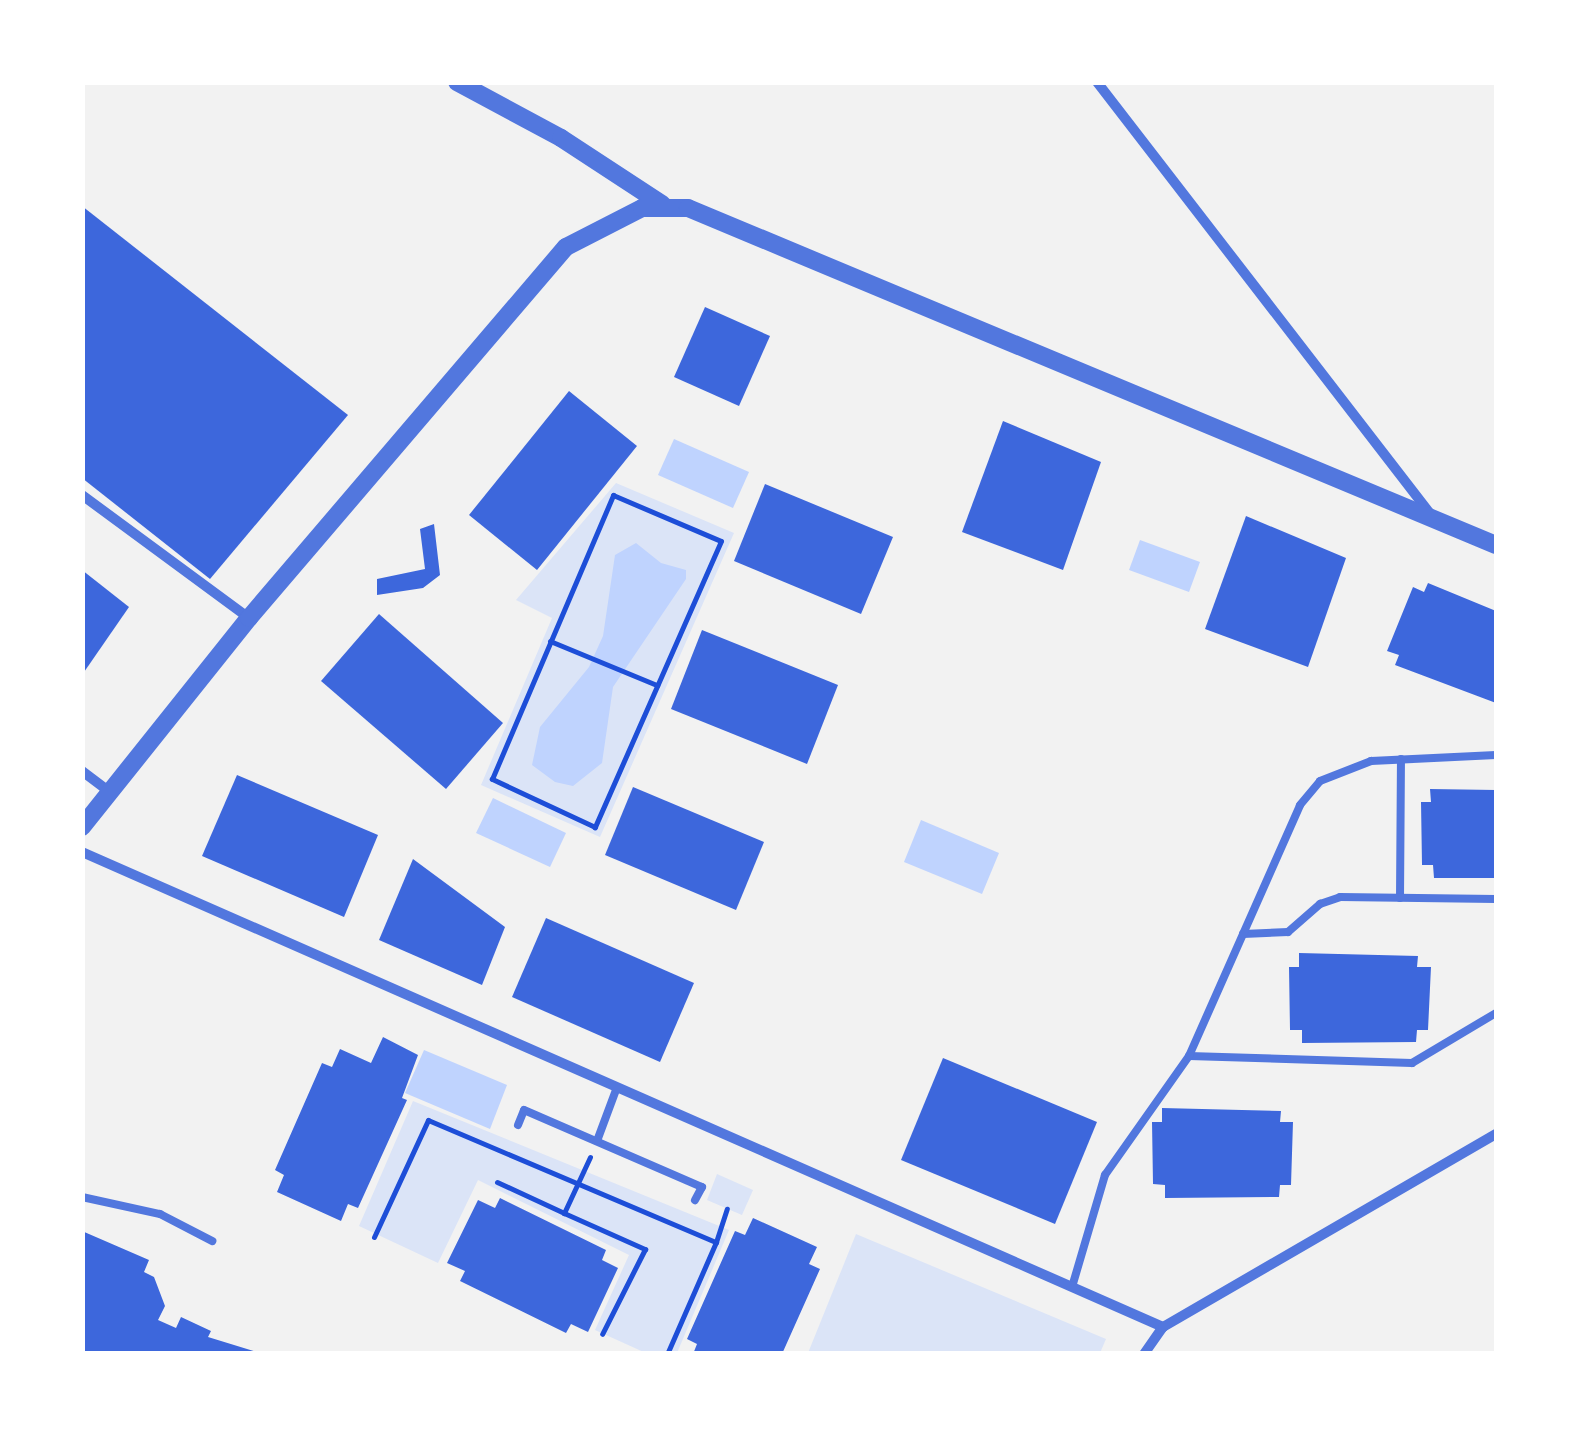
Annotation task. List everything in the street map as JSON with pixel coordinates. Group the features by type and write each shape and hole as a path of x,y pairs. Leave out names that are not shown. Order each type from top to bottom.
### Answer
{"street":[{"path":"457,82 562,138 662,204 688,208 1496,545"},
{"path":"1097,82 1438,524"},
{"path":"82,827 249,618 566,248 617,217 662,204"},
{"path":"82,495 249,618"},
{"path":"82,771 109,791"},
{"path":"82,852 616,1090 1163,1327"},
{"path":"1144,1354 1163,1327 1496,1134"}],"lane":[{"path":"1072,1287 1104,1175 1189,1056 1300,806 1320,781 1343,768 1401,759 1496,755"},
{"path":"1400,898 1401,759"},
{"path":"1244,934 1288,932 1320,904 1340,897 1496,899"},
{"path":"1189,1056 1412,1063 1496,1013"},
{"path":"597,1141 616,1090"},
{"path":"518,1125 524,1110 702,1186 695,1200"},
{"path":"82,1197 160,1214 212,1241"}],"path":[{"path":"613,495 721,541 657,686 595,828 492,779 613,495"},
{"path":"550,641 657,686"},
{"path":"374,1237 428,1120 716,1242"},
{"path":"564,1214 597,1141"},
{"path":"496,1182 646,1249 602,1334"},
{"path":"667,1354 728,1209"}],"shaded area":[{"path":"616,483 734,533 600,837 481,785 552,618 516,600"},
{"path":"413,1101 729,1230 677,1353 648,1354 595,1330 629,1255 478,1180 438,1263 359,1226"},
{"path":"717,1174 753,1190 742,1215 707,1200"},
{"path":"856,1234 1106,1339 1100,1353 808,1353"}],"water":[{"path":"674,439 749,472 733,508 658,475"},
{"path":"1140,540 1200,562 1189,592 1129,570"},
{"path":"636,543 661,563 686,570 686,579 613,687 602,763 573,786 555,782 532,765 540,727 589,667 603,636 615,555"},
{"path":"493,798 566,833 550,867 476,833"},
{"path":"921,820 999,853 982,894 904,862"},
{"path":"424,1050 507,1085 490,1129 405,1093"}],"building":[{"path":"82,206 348,415 210,579 82,478"},
{"path":"705,307 770,336 739,406 674,377"},
{"path":"569,391 637,446 537,570 469,515"},
{"path":"1003,421 1101,462 1063,570 962,532"},
{"path":"765,484 893,537 861,614 734,561"},
{"path":"1246,516 1346,558 1308,667 1205,629"},
{"path":"434,524 440,575 423,588 377,595 377,579 425,569 420,529"},
{"path":"82,570 129,607 82,675"},
{"path":"1428,583 1496,611 1496,703 1395,665 1399,655 1387,651 1413,587 1424,592"},
{"path":"379,614 503,723 446,789 321,681"},
{"path":"702,630 838,685 807,764 671,709"},
{"path":"237,775 378,835 344,917 202,856"},
{"path":"633,787 764,842 736,910 605,855"},
{"path":"1430,789 1496,790 1496,878 1434,878 1433,865 1422,865 1421,802 1431,802"},
{"path":"413,859 505,927 482,985 379,940"},
{"path":"546,918 694,983 660,1062 512,997"},
{"path":"1299,953 1418,956 1417,967 1431,967 1428,1030 1417,1030 1416,1042 1302,1043 1302,1030 1290,1030 1289,967 1299,967"},
{"path":"383,1037 418,1055 402,1098 407,1100 358,1208 348,1204 341,1221 277,1192 284,1175 275,1170 322,1063 332,1067 340,1049 371,1063"},
{"path":"943,1058 1097,1122 1055,1224 901,1160"},
{"path":"1162,1108 1281,1111 1280,1122 1293,1122 1291,1185 1280,1185 1279,1197 1165,1198 1165,1185 1153,1184 1152,1122 1162,1122"},
{"path":"500,1198 606,1250 602,1260 618,1268 588,1332 571,1324 566,1333 460,1281 465,1271 447,1263 478,1200 495,1208"},
{"path":"753,1218 817,1247 809,1264 820,1269 782,1354 693,1354 697,1344 687,1339 735,1231 745,1235"},
{"path":"82,1231 149,1260 144,1272 154,1277 165,1306 158,1320 176,1328 181,1317 211,1331 208,1337 263,1354 82,1354"}]}
